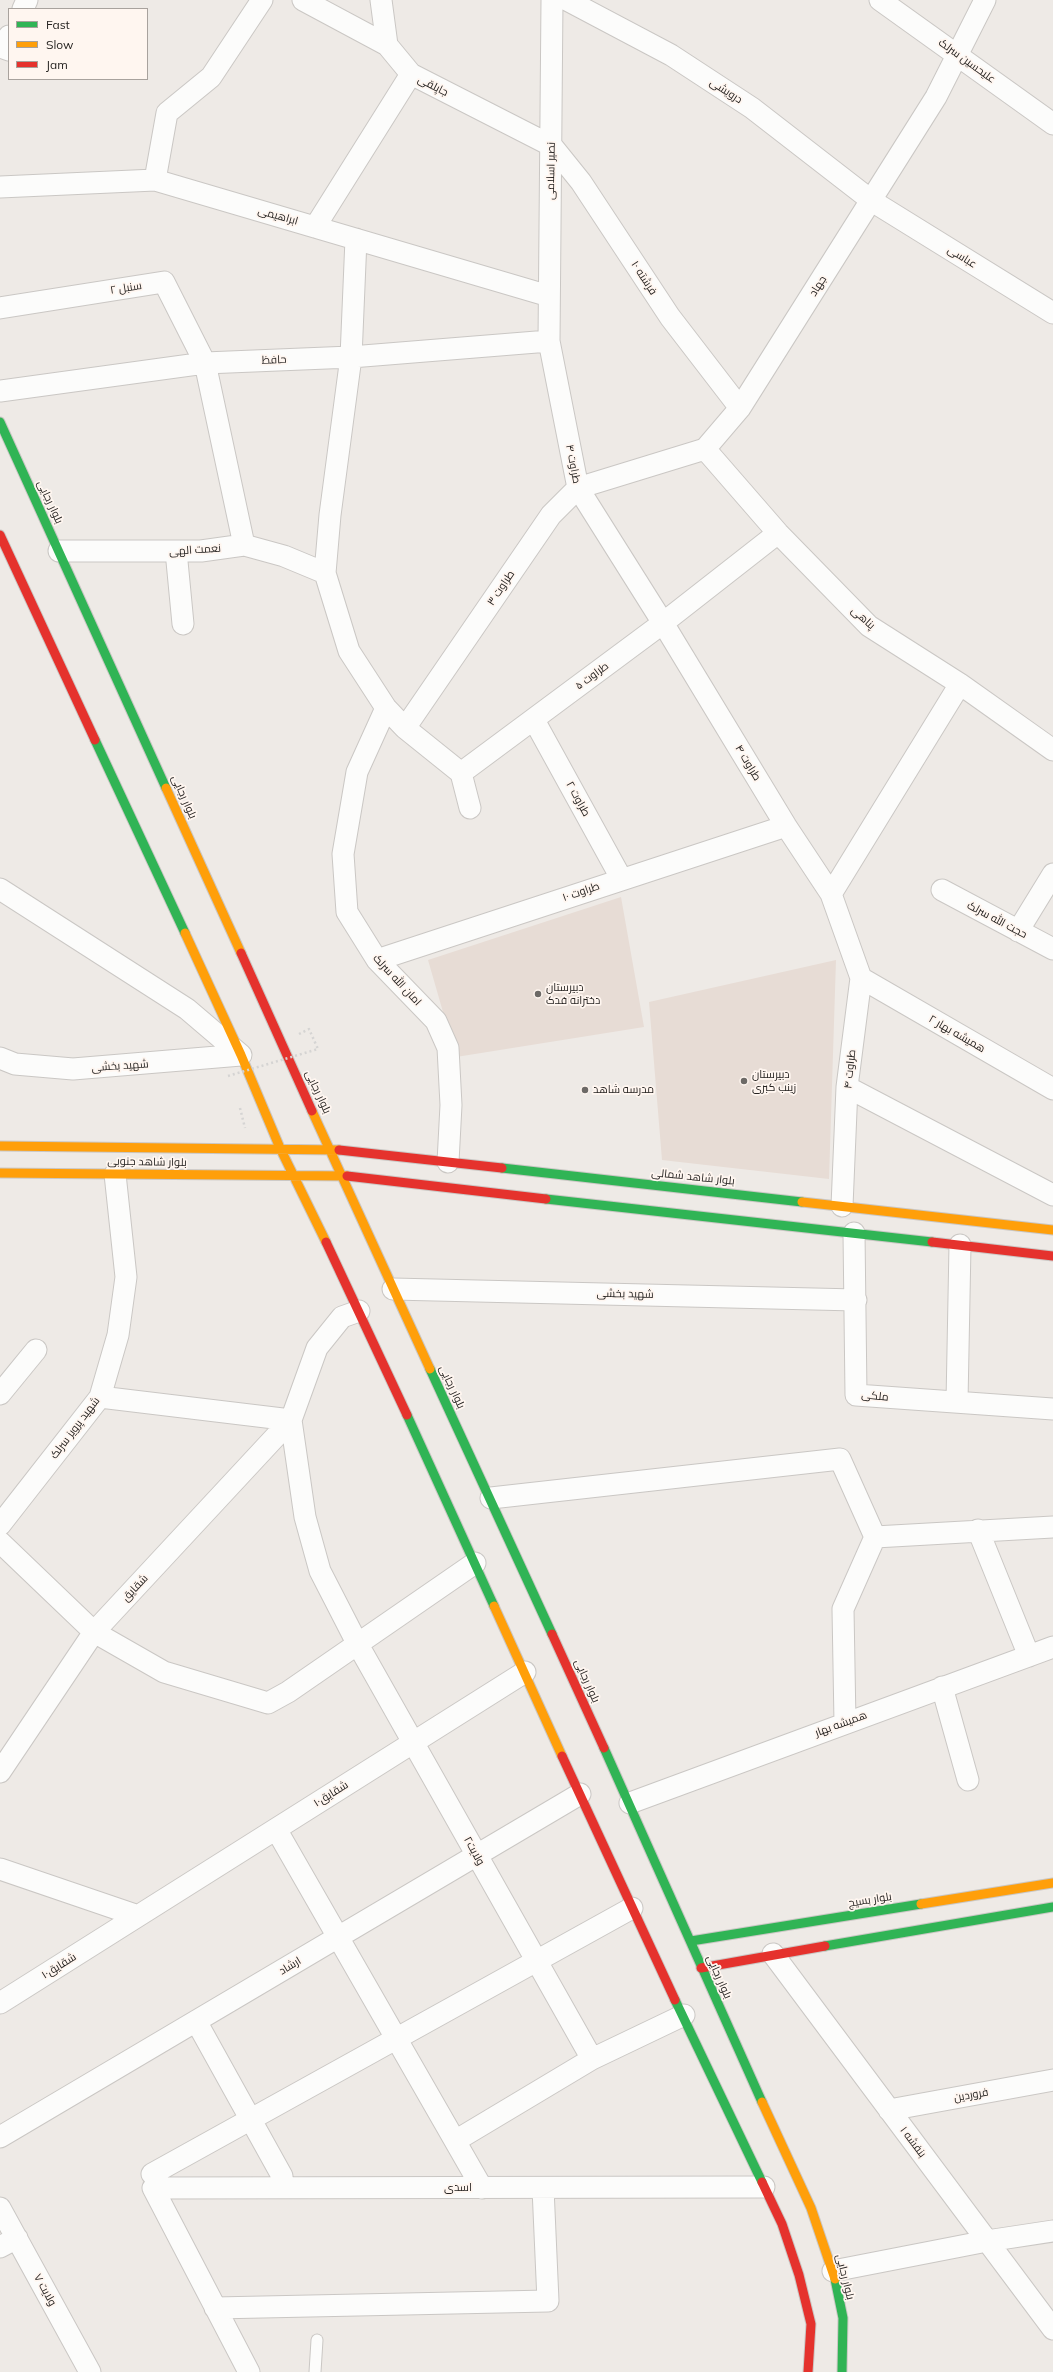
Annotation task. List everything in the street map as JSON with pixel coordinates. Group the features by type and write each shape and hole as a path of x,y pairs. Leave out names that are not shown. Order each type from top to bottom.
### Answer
{"main road":[{"name":"بلوار رجایی","path":"0,422 393,1289 491,1498 630,1803 691,1940 701,1968 811,2208 833,2271 843,2318 842,2372"},
{"path":"0,535 241,1056 280,1148 359,1311 632,1908 782,2224 799,2275 811,2324 810,2361 808,2372"},
{"name":"بلوار شاهد جنوبی","path":"0,1146 330,1149"},
{"name":"بلوار شاهد شمالی","path":"330,1149 1053,1230"},
{"name":"بلوار شاهد جنوبی","path":"0,1173 343,1176"},
{"path":"343,1176 1053,1256"},
{"name":"بلوار بسیج","path":"691,1940 1053,1883"},
{"path":"701,1968 773,1954 1053,1907"}],"street":[{"path":"155,180 167,113 211,77 262,0"},
{"name":"جاپلقی","path":"303,0 387,45 411,74 552,146"},
{"path":"381,0 387,45"},
{"name":"نصیر اسلامی","path":"549,341 552,146 552,0"},
{"name":"درویشی","path":"567,0 671,55 752,108 872,201"},
{"name":"علیحسین سرلک","path":"880,0 958,54 1053,124"},
{"name":"جهاد","path":"705,449 740,408 872,201 936,97 985,0"},
{"path":"8,38 3,48 8,50"},
{"path":"315,227 411,74"},
{"name":"فرشته ۱۰","path":"552,146 581,182 670,317 740,408"},
{"name":"ابراهیمی","path":"0,187 155,180 549,296"},
{"name":"عباسی","path":"872,201 1053,313"},
{"path":"356,239 351,357 330,515 325,573 349,651 386,708 405,728 461,773 470,808"},
{"name":"سنبل ۲","path":"0,308 164,282 204,363"},
{"name":"حافظ","path":"0,391 204,363 351,357 549,341"},
{"name":"طراوت ۴","path":"549,341 578,488 663,623 786,826 831,894 861,978 847,1087 842,1206"},
{"path":"204,363 244,545"},
{"path":"578,488 705,449"},
{"name":"پناهی","path":"705,449 778,533 869,626 960,684 1053,750"},
{"name":"طراوت ۳","path":"405,728 550,516 578,488"},
{"name":"طراوت ۵","path":"461,773 663,623 778,533"},
{"name":"نعمت الهی","path":"59,551 201,551 244,545 284,556 325,573"},
{"path":"176,551 183,624"},
{"path":"831,894 960,684"},
{"name":"امان الله سرلک","path":"386,708 357,772 343,854 347,912 377,960 436,1021 448,1048 451,1105 448,1162"},
{"name":"طراوت ۲","path":"534,720 621,878"},
{"name":"طراوت ۱۰","path":"377,960 621,878 786,826"},
{"path":"1018,932 1053,874"},
{"path":"0,889 187,1009 241,1056"},
{"name":"حجت الله سرلک","path":"942,890 1018,932 1053,949"},
{"name":"همیشه بهار ۲","path":"861,978 1053,1089"},
{"name":"شهید بخشی","path":"0,1058 15,1064 73,1069 241,1056"},
{"path":"847,1087 1053,1194"},
{"name":"شهید پرویز سرلک","path":"0,1525 100,1397 118,1335 126,1276 115,1174"},
{"name":"ملکی","path":"854,1233 856,1395 1053,1409"},
{"path":"957,1402 960,1245"},
{"name":"شهید بخشی","path":"393,1289 856,1300"},
{"path":"100,1397 291,1420 317,1348 342,1316 359,1311"},
{"path":"0,1394 36,1350"},
{"name":"شقایق","path":"0,1772 94,1632 291,1420"},
{"name":"ولایت۲","path":"291,1420 305,1517 320,1571 357,1642 413,1743 592,2059"},
{"path":"491,1498 840,1459 875,1537 844,1609 845,1723"},
{"path":"875,1537 1053,1526"},
{"path":"978,1530 1029,1656"},
{"path":"0,1542 94,1632 164,1672 268,1702 288,1692 357,1642 475,1563"},
{"name":"همیشه بهار","path":"630,1803 1053,1647"},
{"name":"شقایق۱۰","path":"0,2003 525,1672"},
{"path":"942,1688 968,1780"},
{"name":"ارشاد","path":"0,2137 580,1794"},
{"path":"276,1829 482,2188"},
{"path":"0,1869 138,1916"},
{"path":"249,2372 215,2308 152,2181 250,2119 632,1908"},
{"name":"بنفشه ۱","path":"773,1954 1053,2329"},
{"path":"455,2141 592,2059 684,2015"},
{"path":"196,2022 282,2176"},
{"name":"فروردین","path":"889,2110 1053,2080"},
{"name":"اسدی","path":"152,2181 482,2188 764,2187"},
{"path":"215,2308 548,2301 543,2188"},
{"name":"ولایت ۷","path":"0,2208 8,2243 90,2372"},
{"path":"833,2271 987,2241 1053,2231"}],"lane":[{"path":"315,2372 317,2340"}],"path":[{"path":"228,1076 318,1049 309,1029"},
{"path":"239,1103 250,1148"}],"shaded area":[{"name":"دبیرستان دخترانه فدک","path":"621,897 644,1027 456,1057 428,960"},
{"name":"دبیرستان زینب کبری","path":"836,960 829,1179 662,1160 649,1002"}],"traffic: fast":[{"path":"0,422 166,788"},
{"path":"95,740 185,933"},
{"path":"502,1168 802,1202"},
{"path":"546,1199 932,1242"},
{"path":"430,1369 552,1634"},
{"path":"407,1415 494,1606"},
{"path":"604,1748 762,2102"},
{"path":"691,1941 921,1904"},
{"path":"825,1946 1053,1907"},
{"path":"675,2000 762,2182"},
{"path":"835,2279 843,2318 842,2372"}],"traffic: slow":[{"path":"166,788 241,953"},
{"path":"185,933 241,1055 280,1148 326,1242"},
{"path":"312,1111 430,1369"},
{"path":"0,1146 339,1150"},
{"path":"0,1173 347,1176"},
{"path":"802,1202 1053,1230"},
{"path":"494,1606 562,1756"},
{"path":"921,1904 1053,1883"},
{"path":"762,2102 811,2208 835,2279"}],"traffic: jam":[{"path":"0,535 95,740"},
{"path":"241,953 312,1111"},
{"path":"339,1150 502,1168"},
{"path":"347,1176 546,1199"},
{"path":"326,1242 407,1415"},
{"path":"932,1242 1053,1256"},
{"path":"552,1634 604,1748"},
{"path":"562,1756 675,2000"},
{"path":"701,1968 825,1946"},
{"path":"762,2182 782,2224 799,2275 811,2324 808,2372"}],"place":[{"name":"دبیرستان دخترانه فدک","path":"538,994"},
{"name":"دبیرستان زینب کبری","path":"744,1081"},
{"name":"مدرسه شاهد","path":"585,1090"}]}
